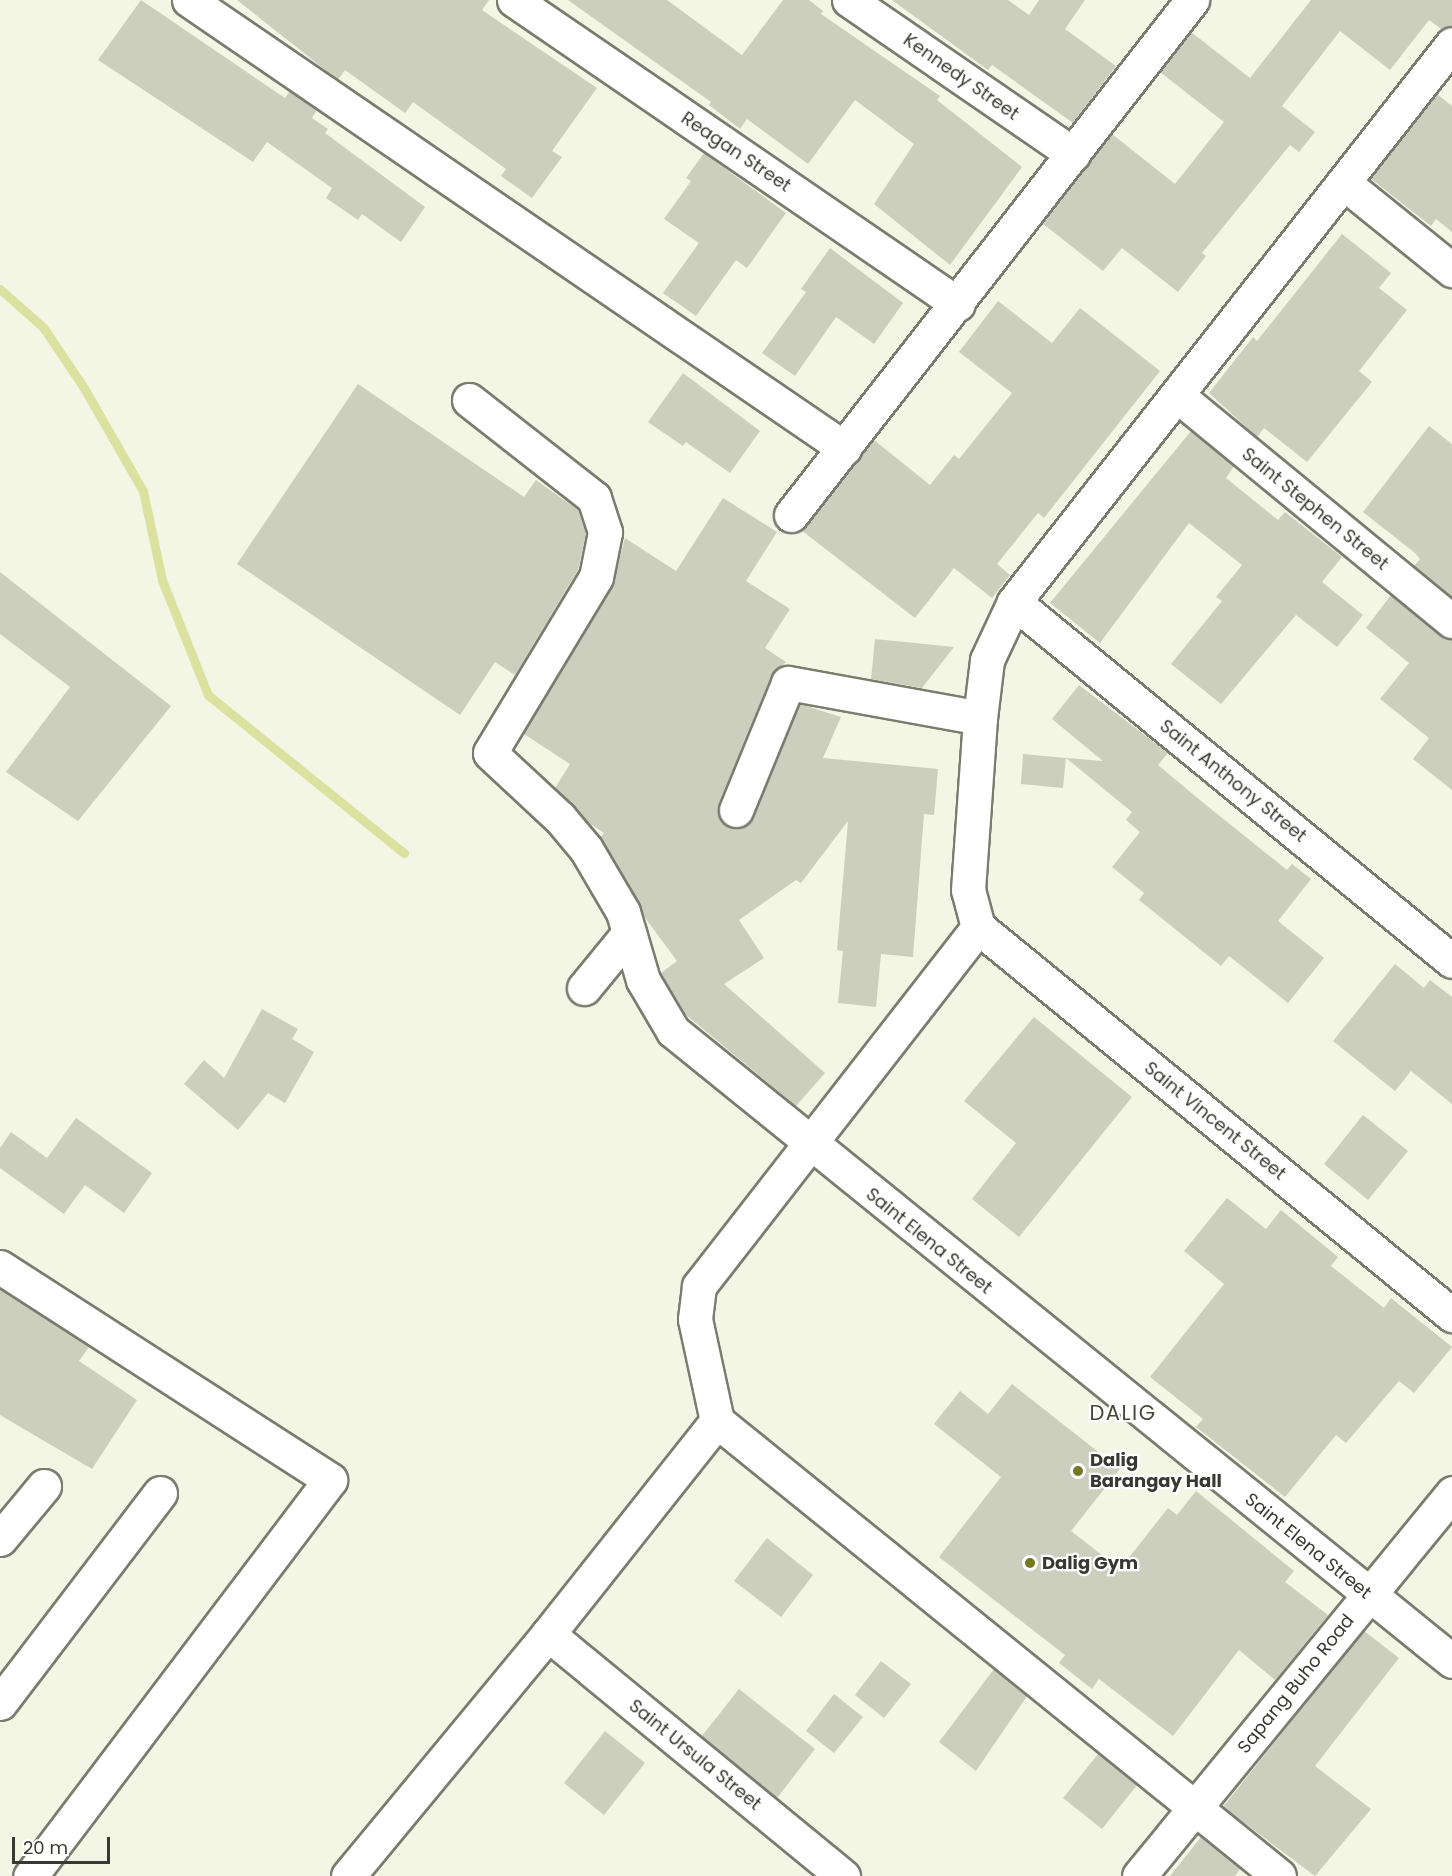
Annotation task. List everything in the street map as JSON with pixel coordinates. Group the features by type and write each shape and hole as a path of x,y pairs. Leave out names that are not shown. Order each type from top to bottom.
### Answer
{"street":[{"path":"189,0 844,448"},
{"name":"Reagan Street","path":"514,0 958,304"},
{"name":"Kennedy Street","path":"849,0 1073,154"},
{"path":"791,515 958,304 1191,0"},
{"path":"1279,1876 717,1421 695,1319 699,1286 978,927 968,890 980,718 987,660 1014,602 1179,397 1452,44"},
{"path":"1344,183 1452,270"},
{"name":"Saint Stephen Street","path":"1179,397 1452,621"},
{"name":"Saint Elena Street","path":"469,400 594,498 605,532 596,577 490,753 560,818 586,849 623,912 643,980 673,1031 808,1144 1452,1661"},
{"name":"Saint Anthony Street","path":"1014,602 1452,961"},
{"path":"736,810 788,683 980,718"},
{"name":"Saint Vincent Street","path":"978,927 1452,1315"},
{"path":"584,988 629,933"},
{"path":"0,1267 330,1480 30,1876"},
{"path":"348,1876 548,1634 717,1421"},
{"path":"0,1539 44,1486"},
{"path":"0,1703 160,1493"},
{"name":"Sapang Buho Road","path":"1139,1876 1452,1493"},
{"name":"Saint Ursula Street","path":"548,1634 843,1876"}],"building":[{"path":"141,0 285,98 290,91 317,110 312,118 328,129 325,133 425,207 401,242 362,214 358,220 326,198 332,188 267,142 253,162 98,60"},
{"path":"237,0 489,0 482,10 597,88 552,151 562,157 532,198 501,176 506,169 413,102 405,113 345,70 338,80"},
{"path":"568,0 667,0 742,55 783,0 809,0 823,11 821,14 940,96 937,100 1022,167 950,265 874,204 914,144 855,100 808,164 747,119 740,129 709,105 711,102"},
{"path":"892,0 1008,0 1029,15 1039,0 1085,0 1065,29 1116,66 1073,123 992,65 988,70"},
{"path":"1311,0 1452,0 1452,26 1441,29 1429,20 1390,70 1340,31 1282,106 1315,132 1299,152 1290,145 1202,253 1206,256 1178,292 1122,248 1103,271 1042,223 1112,134 1175,184 1224,122 1160,72 1191,32 1250,78"},
{"path":"1437,94 1452,106 1452,232 1436,219 1431,226 1370,178"},
{"path":"704,153 786,213 747,268 736,260 696,316 663,293 699,243 664,219 691,181 686,178"},
{"path":"1342,234 1391,273 1379,288 1407,310 1359,371 1372,382 1307,462 1264,428 1257,437 1209,393 1253,337 1257,341"},
{"path":"830,248 903,303 874,344 836,317 795,376 762,353 806,292 801,289"},
{"path":"998,301 1052,343 1080,308 1160,371 1044,518 1038,513 997,564 1010,575 992,598 954,568 915,618 801,530 874,440 930,485 954,455 959,459 1012,393 959,352"},
{"path":"683,373 760,431 730,473 686,442 683,446 648,422"},
{"path":"358,384 524,497 536,480 578,510 586,533 578,570 515,675 495,662 460,715 237,564"},
{"path":"1429,426 1452,444 1452,597 1414,566 1420,559 1415,553 1363,512"},
{"path":"1191,431 1234,466 1226,478 1278,520 1285,512 1342,557 1322,582 1363,615 1337,647 1296,615 1221,704 1171,664 1222,601 1216,597 1242,565 1189,523 1100,643 1050,603"},
{"path":"723,498 777,532 746,581 790,609 765,648 786,662 771,676 719,803 722,822 738,829 753,818 800,704 841,717 823,758 938,769 934,815 924,814 913,957 881,954 876,1007 838,1003 843,951 837,950 848,821 801,883 796,880 739,920 764,958 724,984 825,1073 796,1106 685,1014 661,973 677,961 643,915 601,837 604,833 589,823 555,788 570,764 524,734 612,587 625,538 676,571"},
{"path":"0,572 171,706 78,821 6,772 70,687 0,634"},
{"path":"1391,595 1440,635 1452,639 1452,790 1413,759 1429,738 1380,699 1409,663 1366,628"},
{"path":"875,639 954,647 922,688 871,679"},
{"path":"1079,685 1168,753 1158,765 1287,870 1292,864 1311,879 1278,921 1324,958 1288,1003 1229,956 1221,966 1139,900 1144,893 1112,867 1140,832 1126,820 1132,812 1066,758 1103,761 1052,719"},
{"path":"1023,754 1066,758 1063,788 1021,784"},
{"path":"1395,964 1424,988 1430,980 1452,997 1452,1104 1411,1071 1395,1091 1333,1041"},
{"path":"262,1009 298,1029 292,1039 314,1052 285,1103 268,1093 238,1130 184,1084 204,1060 224,1078"},
{"path":"1034,1017 1132,1097 1019,1237 972,1199 1016,1143 964,1101"},
{"path":"1363,1115 1408,1151 1368,1200 1324,1164"},
{"path":"76,1118 152,1173 124,1213 85,1185 64,1214 0,1168 0,1148 11,1132 47,1158"},
{"path":"1227,1198 1266,1229 1281,1210 1338,1257 1331,1266 1384,1308 1391,1298 1452,1347 1414,1393 1399,1381 1346,1443 1336,1435 1285,1497 1196,1427 1203,1419 1150,1377 1224,1284 1184,1251"},
{"path":"0,1289 89,1347 79,1361 137,1400 92,1469 0,1415"},
{"path":"1012,1384 1120,1469 1071,1531 1120,1569 1168,1508 1177,1515 1196,1491 1294,1571 1285,1582 1328,1615 1275,1680 1239,1650 1173,1736 1099,1679 1092,1689 1059,1663 1065,1655 939,1557 1001,1477 934,1424 960,1391 988,1414"},
{"path":"767,1538 813,1575 781,1617 734,1581"},
{"path":"1364,1631 1399,1658 1315,1766 1371,1809 1315,1876 1223,1807"},
{"path":"881,1661 911,1684 884,1718 855,1695"},
{"path":"994,1669 1027,1696 976,1771 939,1742"},
{"path":"739,1689 815,1749 777,1798 702,1736"},
{"path":"834,1694 863,1717 834,1753 806,1731"},
{"path":"605,1731 645,1763 604,1815 564,1783"},
{"path":"1098,1754 1137,1785 1102,1829 1063,1798"},
{"path":"1201,1837 1240,1869 1235,1876 1170,1876"}],"waterway":[{"path":"0,289 43,327 84,388 143,491 162,580 208,695 404,853"}],"place":[{"name":"Dalig Barangay Hall","path":"1078,1471"},
{"name":"Dalig Gym","path":"1030,1563"}],"district":[{"name":"DALIG","path":"1123,1413"}]}
